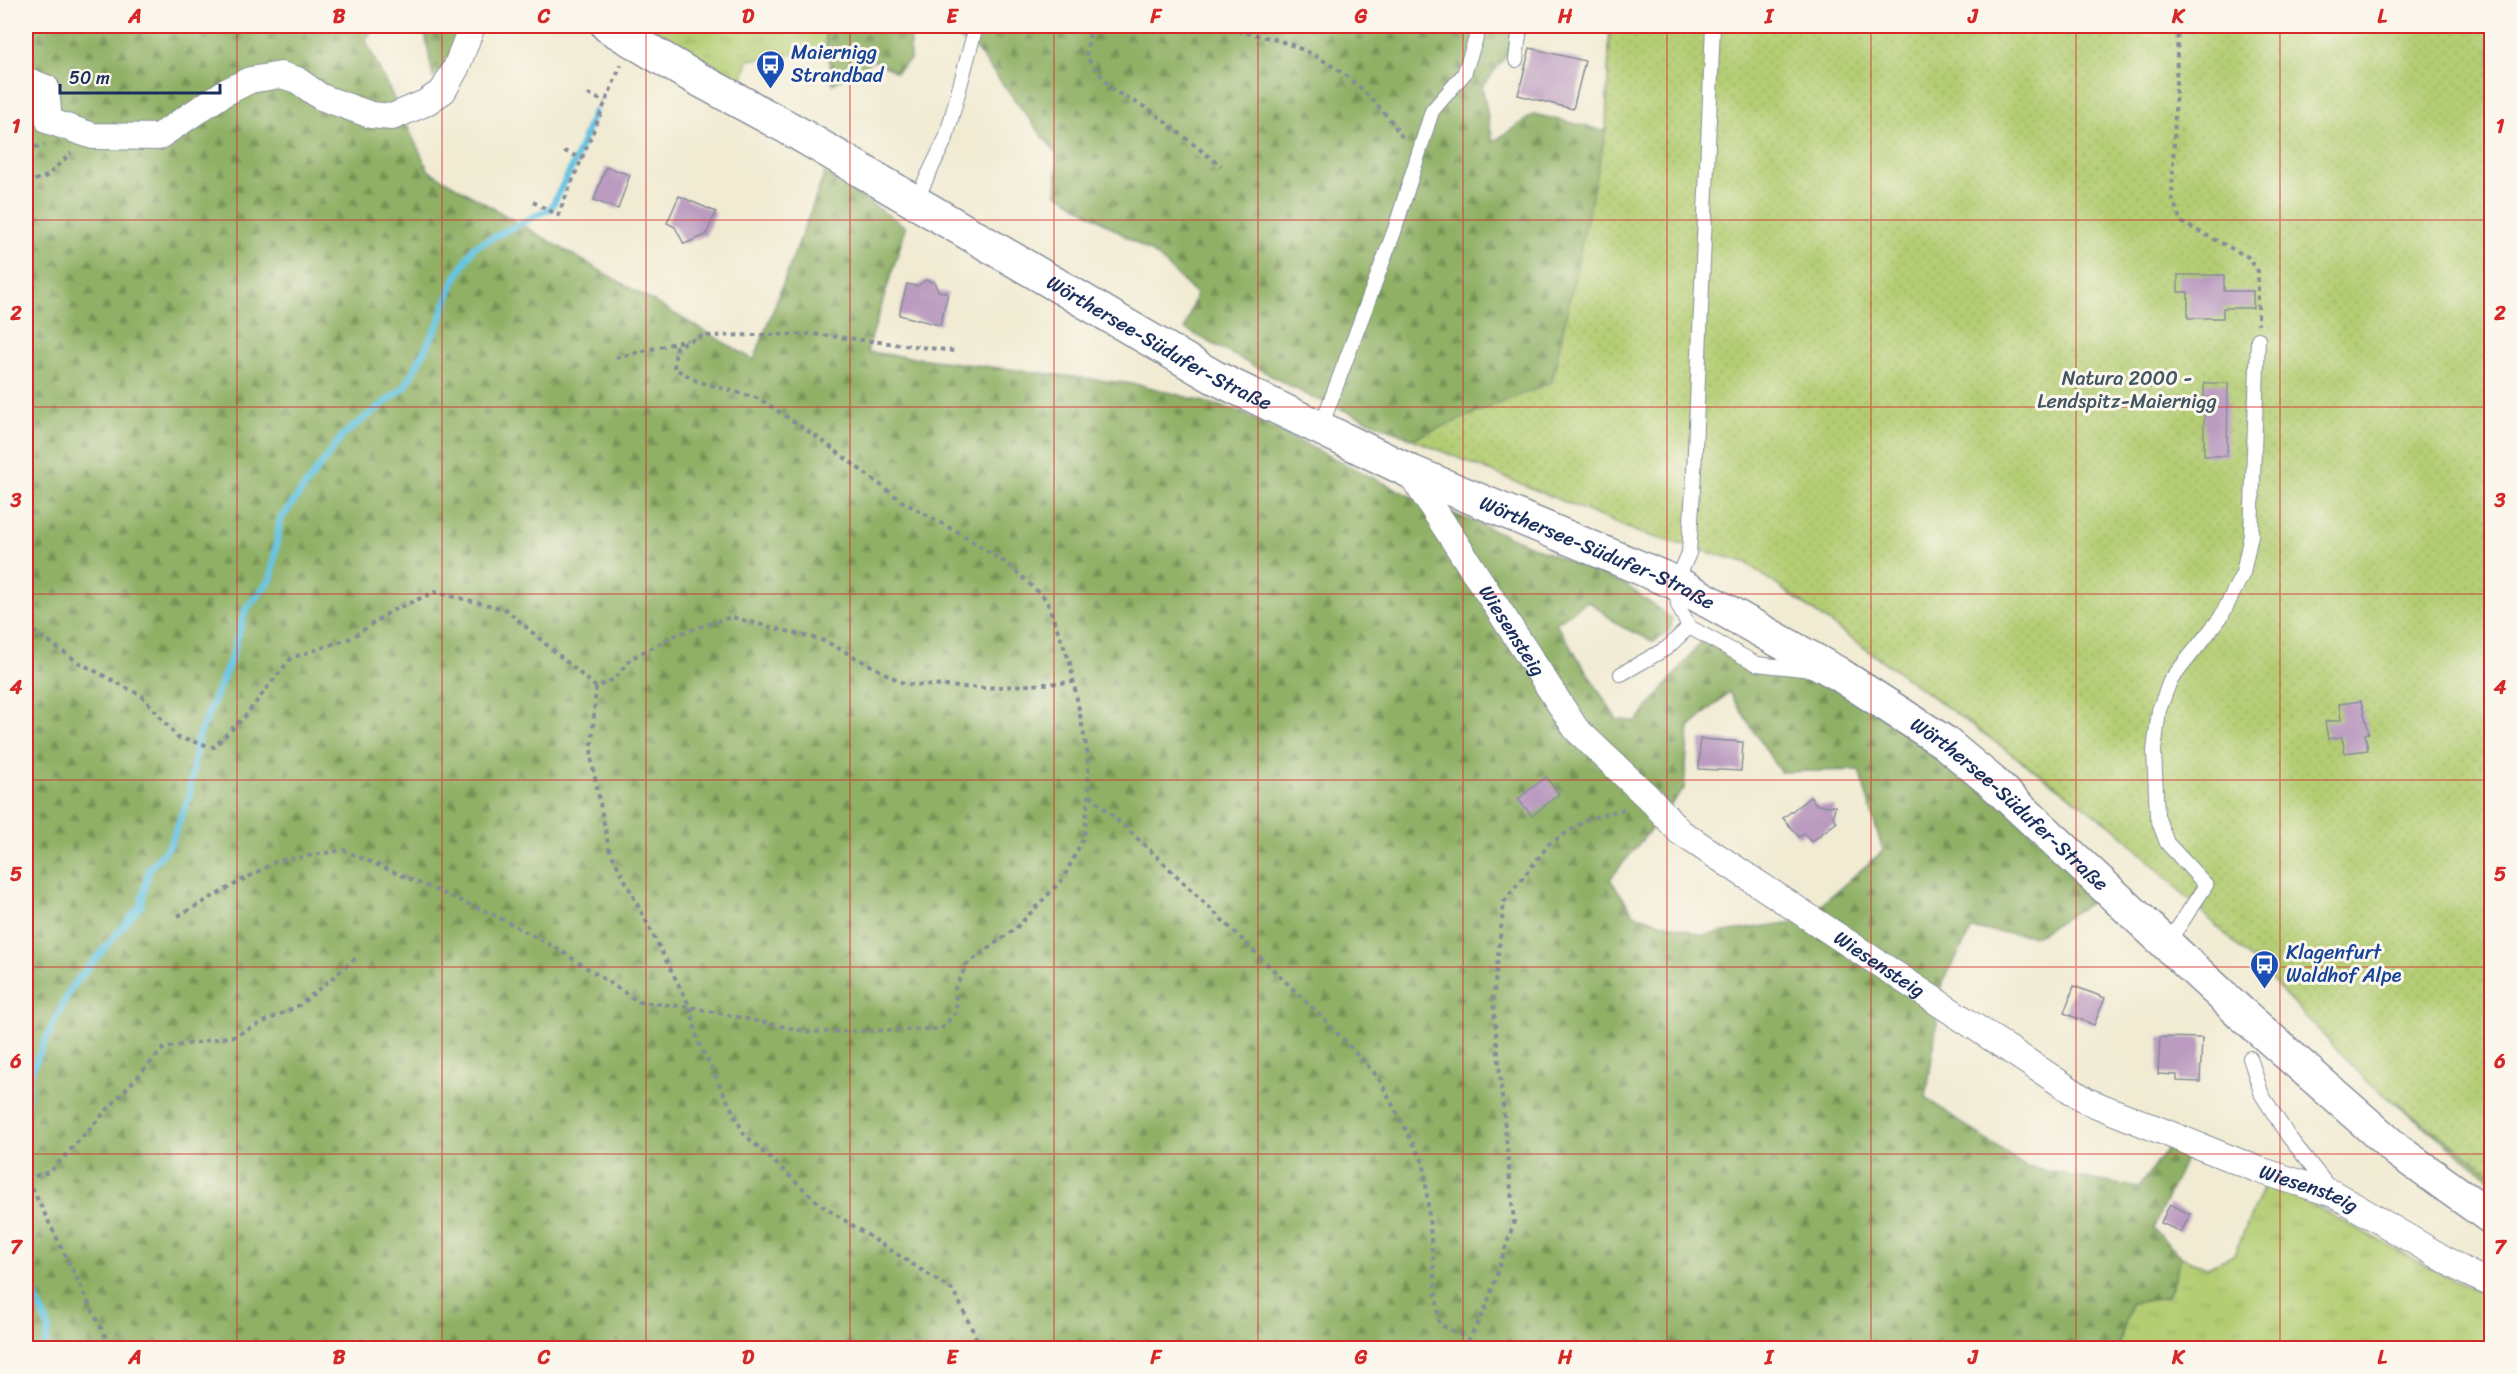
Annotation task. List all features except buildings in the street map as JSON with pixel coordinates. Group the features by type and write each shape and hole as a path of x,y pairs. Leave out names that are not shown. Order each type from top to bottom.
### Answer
{"main road":[{"name":"Wörthersee-Südufer-Straße","path":"608,26 1214,377 1409,471 1676,583 1837,673 1944,742 1991,780 2241,1013 2398,1151 2492,1218"}],"street":[{"path":"26,80 46,88 49,121 93,136 158,137 224,93 250,80 281,75 297,80 321,97 371,115 392,117 425,103 443,91 456,68 472,26"},
{"name":"Wiesensteig","path":"1409,471 1576,729 1653,802 1680,832 2087,1101 2259,1170 2334,1194 2468,1273 2492,1284"}],"lane":[{"path":"915,202 946,138 976,26"},
{"path":"1320,429 1394,232 1432,111 1464,74 1480,26"},
{"path":"1516,60 1520,26"},
{"path":"1713,26 1689,553 1676,583 1678,605 1689,627 1757,664 1837,673"},
{"path":"2168,943 2206,885 2167,843 2157,816 2154,751 2159,710 2170,681 2221,617 2243,573 2251,536 2258,339"},
{"path":"1621,674 1667,648 1689,627"},
{"path":"2250,1058 2262,1095 2288,1136 2334,1194"}],"path":[{"path":"1094,26 1090,30 1086,57 1114,91 1150,110 1221,166"},
{"path":"1220,26 1285,42 1335,67 1371,98 1398,130 1417,159"},
{"path":"2178,26 2172,197 2181,222 2248,257 2258,271 2258,339"},
{"path":"533,202 558,215 624,57"},
{"path":"588,94 605,102"},
{"path":"26,183 47,176 74,150 93,136"},
{"path":"564,151 583,159"},
{"path":"616,358 702,336 813,334 954,351"},
{"path":"178,916 277,861 343,850 494,915 558,949 639,1002 690,1007 809,1032 941,1029 957,1012 956,988 967,964 1016,928 1063,879 1084,837 1089,794 1088,756 1070,663 1046,599 1010,566 961,534 903,502 820,439 760,399 697,381 674,368 676,347 702,336"},
{"path":"26,626 78,662 142,696 178,738 214,747 245,716 291,658 351,638 391,611 435,592 504,609 596,687"},
{"path":"596,687 615,679 630,659 678,634 731,617 825,641 905,684 984,688 1074,682"},
{"path":"596,687 591,757 609,849 690,1007 698,1041 744,1134 820,1205 954,1291 981,1348"},
{"path":"1089,794 1322,1017 1378,1077 1424,1164 1439,1324 1469,1339"},
{"path":"1468,1348 1469,1339 1485,1310 1514,1222 1493,1001 1504,902 1549,844 1588,819 1653,802"},
{"path":"111,1348 27,1179 50,1172 164,1048 234,1036 300,1005 356,958"}],"green space":[{"path":"26,26 374,26 366,41 429,171 754,360 825,173 906,227 867,352 1141,385 1238,411 1406,494 1626,585 1672,619 1670,630 1654,642 1622,627 1588,601 1556,623 1617,720 1637,721 1703,640 1741,661 1827,677 1970,772 2099,897 2036,936 1972,929 1943,982 1926,1098 2026,1167 2138,1188 2172,1142 2190,1148 2153,1229 2181,1257 2167,1297 2131,1303 2118,1348 26,1348","holes":["1729,692 1780,772 1859,770 1883,851 1802,921 1703,935 1634,914 1610,879 1684,789 1689,728"]},
{"path":"424,26 458,26 455,48 433,78"},
{"path":"650,26 824,26 827,50 748,60 742,82"},
{"path":"824,26 910,26 910,60 896,72 874,60 833,84"},
{"name":"Natura 2000 - Lendspitz-Maiernigg","path":"938,26 1529,26 1482,87 1493,142 1534,114 1606,131 1610,26 2491,26 2491,1179 2368,1082 2256,964 2238,871 2115,828 1745,562 1640,533 1307,395 1185,329 1196,294 1157,256 1057,193 1057,155 975,48"},
{"name":"Natura 2000 - Lendspitz-Maiernigg","path":"1610,26 2491,26 2491,1172 2368,1082 2256,964 2115,828 1745,562 1640,533 1412,439 1552,382 1606,131"},
{"path":"2266,1180 2491,1298 2491,1348 2118,1348 2131,1303 2167,1297 2181,1257 2207,1267 2234,1255"}],"waterway":[{"path":"26,1109 30,1073 71,988 141,905 149,869 170,845 189,797 197,740 231,659 246,609 271,579 280,520 343,435 405,387 438,325 453,283 474,247 551,208 576,159 594,112"},
{"path":"26,1276 49,1328 44,1348"}],"place":[{"name":"Maiernigg Strandbad","path":"770,90"},
{"name":"Klagenfurt Waldhof Alpe","path":"2265,990"}]}
